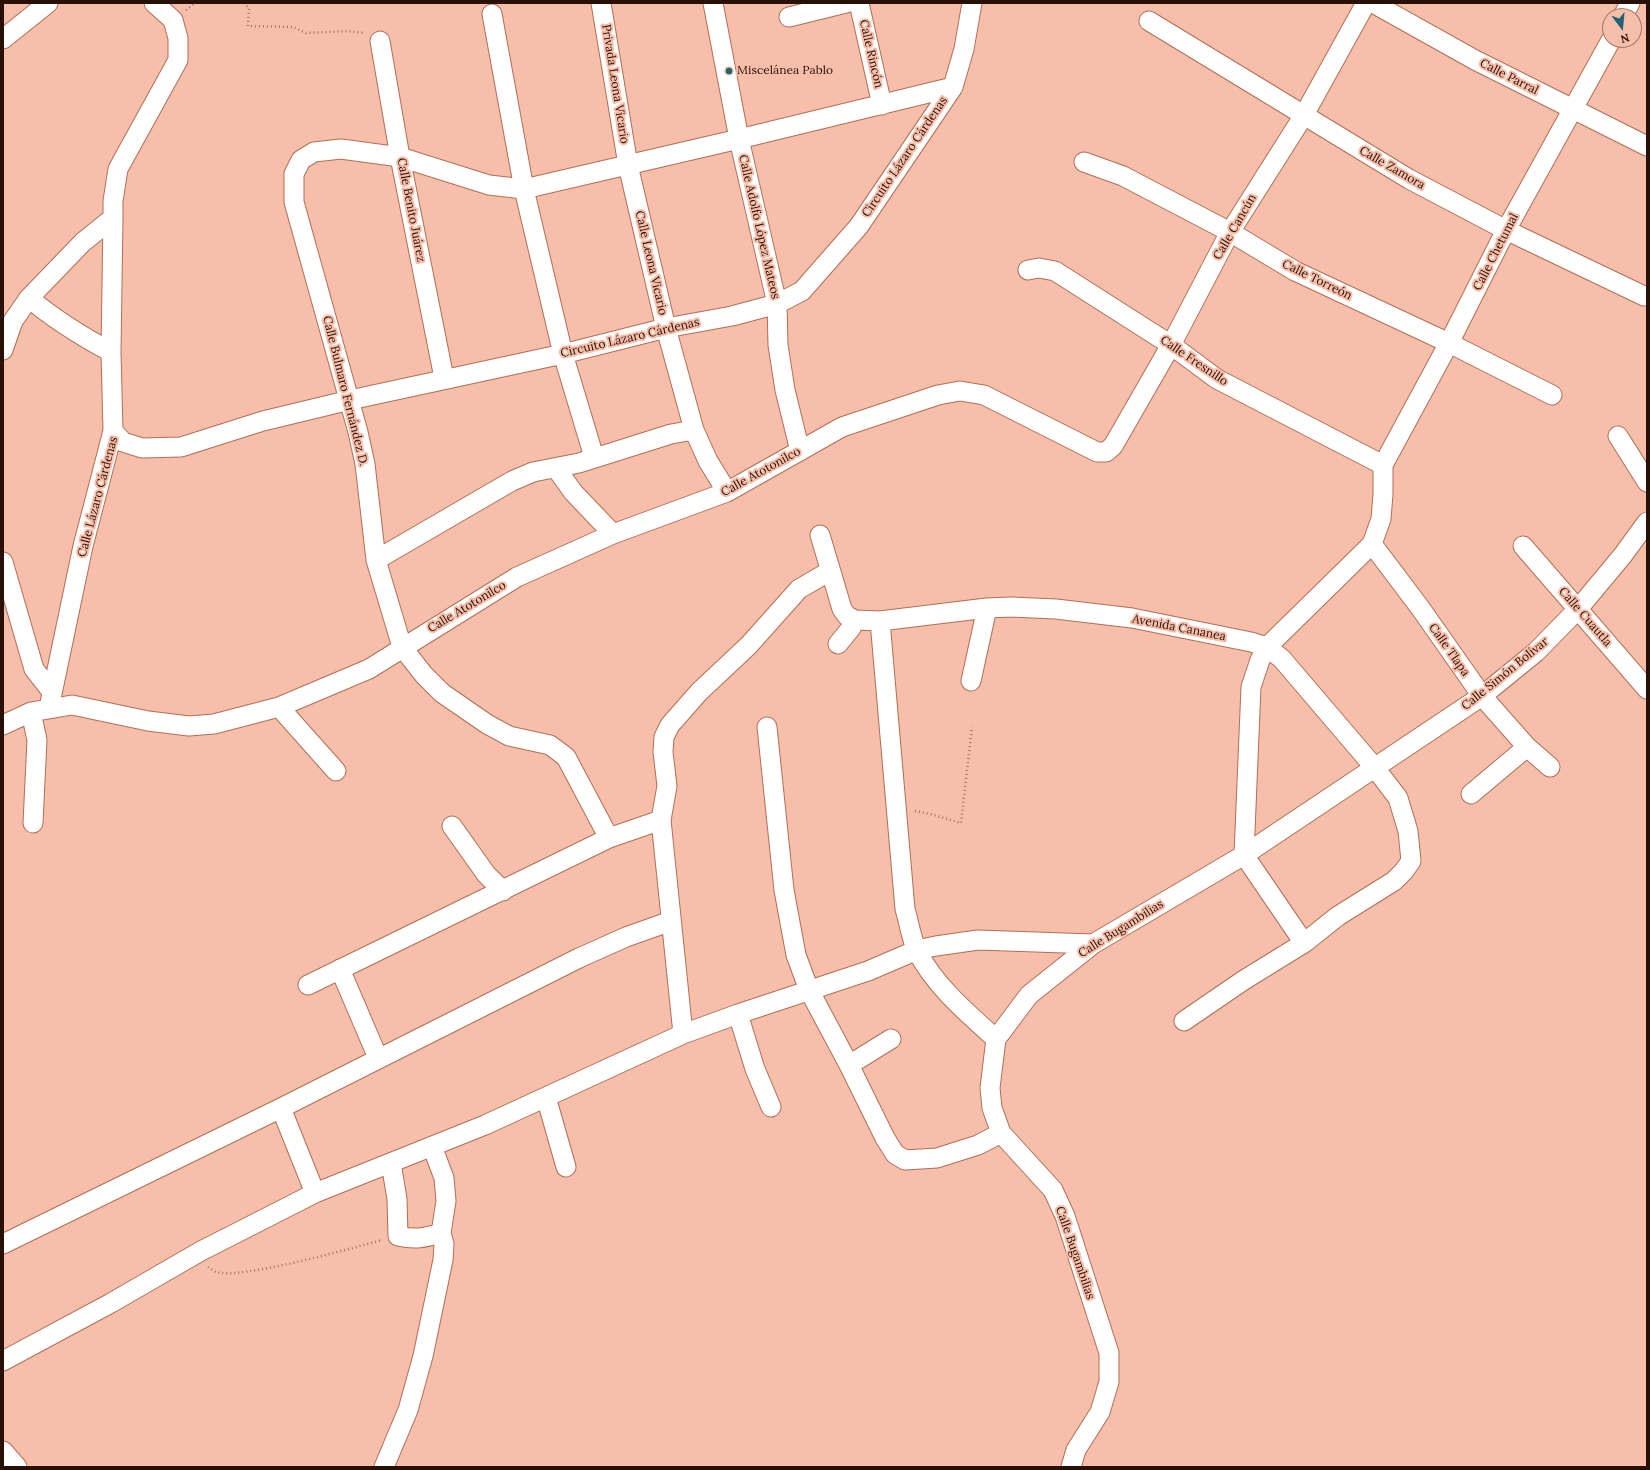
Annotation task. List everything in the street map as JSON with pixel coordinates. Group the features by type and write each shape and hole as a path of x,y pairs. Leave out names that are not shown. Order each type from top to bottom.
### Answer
{"street":[{"path":"3,39 48,3"},
{"path":"113,431 111,352 113,201 118,169 178,60 178,38 173,20 154,3"},
{"name":"Privada Leona Vicario","path":"601,3 628,165"},
{"name":"Calle Adolfo López Mateos","path":"713,3 740,139 777,304 778,345 785,390 800,451"},
{"path":"789,17 846,3"},
{"name":"Calle Rincón","path":"859,3 882,105"},
{"path":"953,87 964,49 972,3"},
{"name":"Calle Cancún","path":"1106,452 1113,446 1170,345 1230,232 1304,115 1366,3"},
{"name":"Calle Parral","path":"1373,3 1475,60 1647,146"},
{"path":"492,14 524,189 563,354 594,457"},
{"name":"Calle Zamora","path":"1149,21 1409,179 1506,230 1644,296"},
{"name":"Calle Benito Juárez","path":"380,41 400,157 444,378"},
{"name":"Calle Chetumal","path":"1383,465 1449,343 1506,230 1574,110 1606,48"},
{"name":"Circuito Lázaro Cárdenas","path":"301,160 314,152 341,149 400,157 489,185 524,189 740,139 953,87"},
{"name":"Circuito Lázaro Cárdenas","path":"350,400 444,378 563,354 666,328 732,316 777,304 802,291 859,226 953,87"},
{"name":"Calle Bulmaro Fernández D.","path":"301,160 294,174 294,202 350,400 365,464 376,560 402,647"},
{"name":"Calle Torreón","path":"1084,162 1124,176 1230,232 1294,271 1449,343 1552,395"},
{"name":"Calle Leona Vicario","path":"628,165 666,328 694,430 708,460 727,492"},
{"path":"3,350 14,321 29,298 83,242 113,218"},
{"name":"Calle Fresnillo","path":"1028,270 1039,268 1055,271 1170,345 1217,379 1383,465"},
{"path":"29,298 51,317 111,352"},
{"name":"Calle Atotonilco","path":"3,725 31,712 51,700 148,721 188,726 214,724 279,706 368,669 517,577 612,534 727,492 842,427 938,395 960,391 984,395 1097,452 1106,452"},
{"name":"Calle Lázaro Cárdenas","path":"113,431 122,442 142,448 181,447 263,421 350,400"},
{"path":"376,560 512,481 533,472 579,463 594,457 671,434 694,430"},
{"name":"Calle Lázaro Cárdenas","path":"51,700 83,546 113,431"},
{"path":"1618,436 1647,482"},
{"path":"1184,1021 1244,980 1304,943 1244,855 1251,687 1260,660 1267,647 1372,544 1381,519 1383,465"},
{"path":"556,468 573,492 612,534"},
{"name":"Calle Simón Bolívar","path":"1375,768 1482,696 1536,652 1578,609 1623,555 1647,522"},
{"path":"820,535 842,609 847,616 855,620 851,628 838,644"},
{"name":"Calle Tlapa","path":"1372,544 1421,609 1482,696 1527,746 1550,767"},
{"name":"Calle Cuautla","path":"1523,546 1647,689"},
{"path":"3,562 34,669 51,700"},
{"path":"683,1034 661,820 667,786 663,752 664,737 670,725 699,692 749,646 799,589 830,571"},
{"name":"Avenida Cananea","path":"855,620 880,621 987,608 1038,607 1132,618 1251,642 1267,647 1282,659 1375,768 1398,798 1408,831 1411,861 1404,871 1394,881 1322,927 1304,943"},
{"path":"971,680 987,608"},
{"path":"880,621 905,909 917,950 939,983 967,1013 996,1039"},
{"path":"402,647 424,675 442,693 487,724 509,736 550,745 566,757 609,838"},
{"path":"279,706 336,771"},
{"path":"31,712 37,740 33,823"},
{"path":"767,727 784,890 796,955 809,990 849,1065 885,1138 895,1154 905,1160 937,1158 978,1145 1001,1133"},
{"path":"1471,794 1527,746"},
{"name":"Calle Bugambilias","path":"1071,1467 1076,1450 1100,1412 1109,1382 1109,1353 1065,1216 1053,1190 1001,1133 992,1108 990,1088 996,1039 1029,995 1093,944 1244,855 1375,768"},
{"path":"308,985 609,838 661,820"},
{"path":"452,826 486,874 503,891"},
{"path":"3,1244 281,1108 579,958 626,937 671,921"},
{"path":"3,1361 111,1303 201,1251 315,1193 485,1125 683,1034 738,1014 868,971 917,950 978,940 1093,944"},
{"path":"340,969 378,1058"},
{"path":"738,1014 755,1069 771,1107"},
{"path":"849,1065 891,1039"},
{"path":"546,1097 566,1167"},
{"path":"281,1108 315,1193"},
{"path":"384,1467 408,1410 423,1356 443,1260 444,1244 441,1233 446,1201 444,1178 432,1146"},
{"path":"391,1163 397,1200 398,1236 423,1239 441,1233"},
{"path":"3,1451 17,1467"}],"path":[{"path":"244,3 249,8 248,26 293,27 306,33 354,32 369,34 380,41"},
{"path":"896,809 930,814 962,823 972,727"},
{"path":"201,1251 208,1267 216,1272 235,1273 312,1258 398,1236"}],"place":[{"name":"Miscelánea Pablo","path":"729,71"}]}
